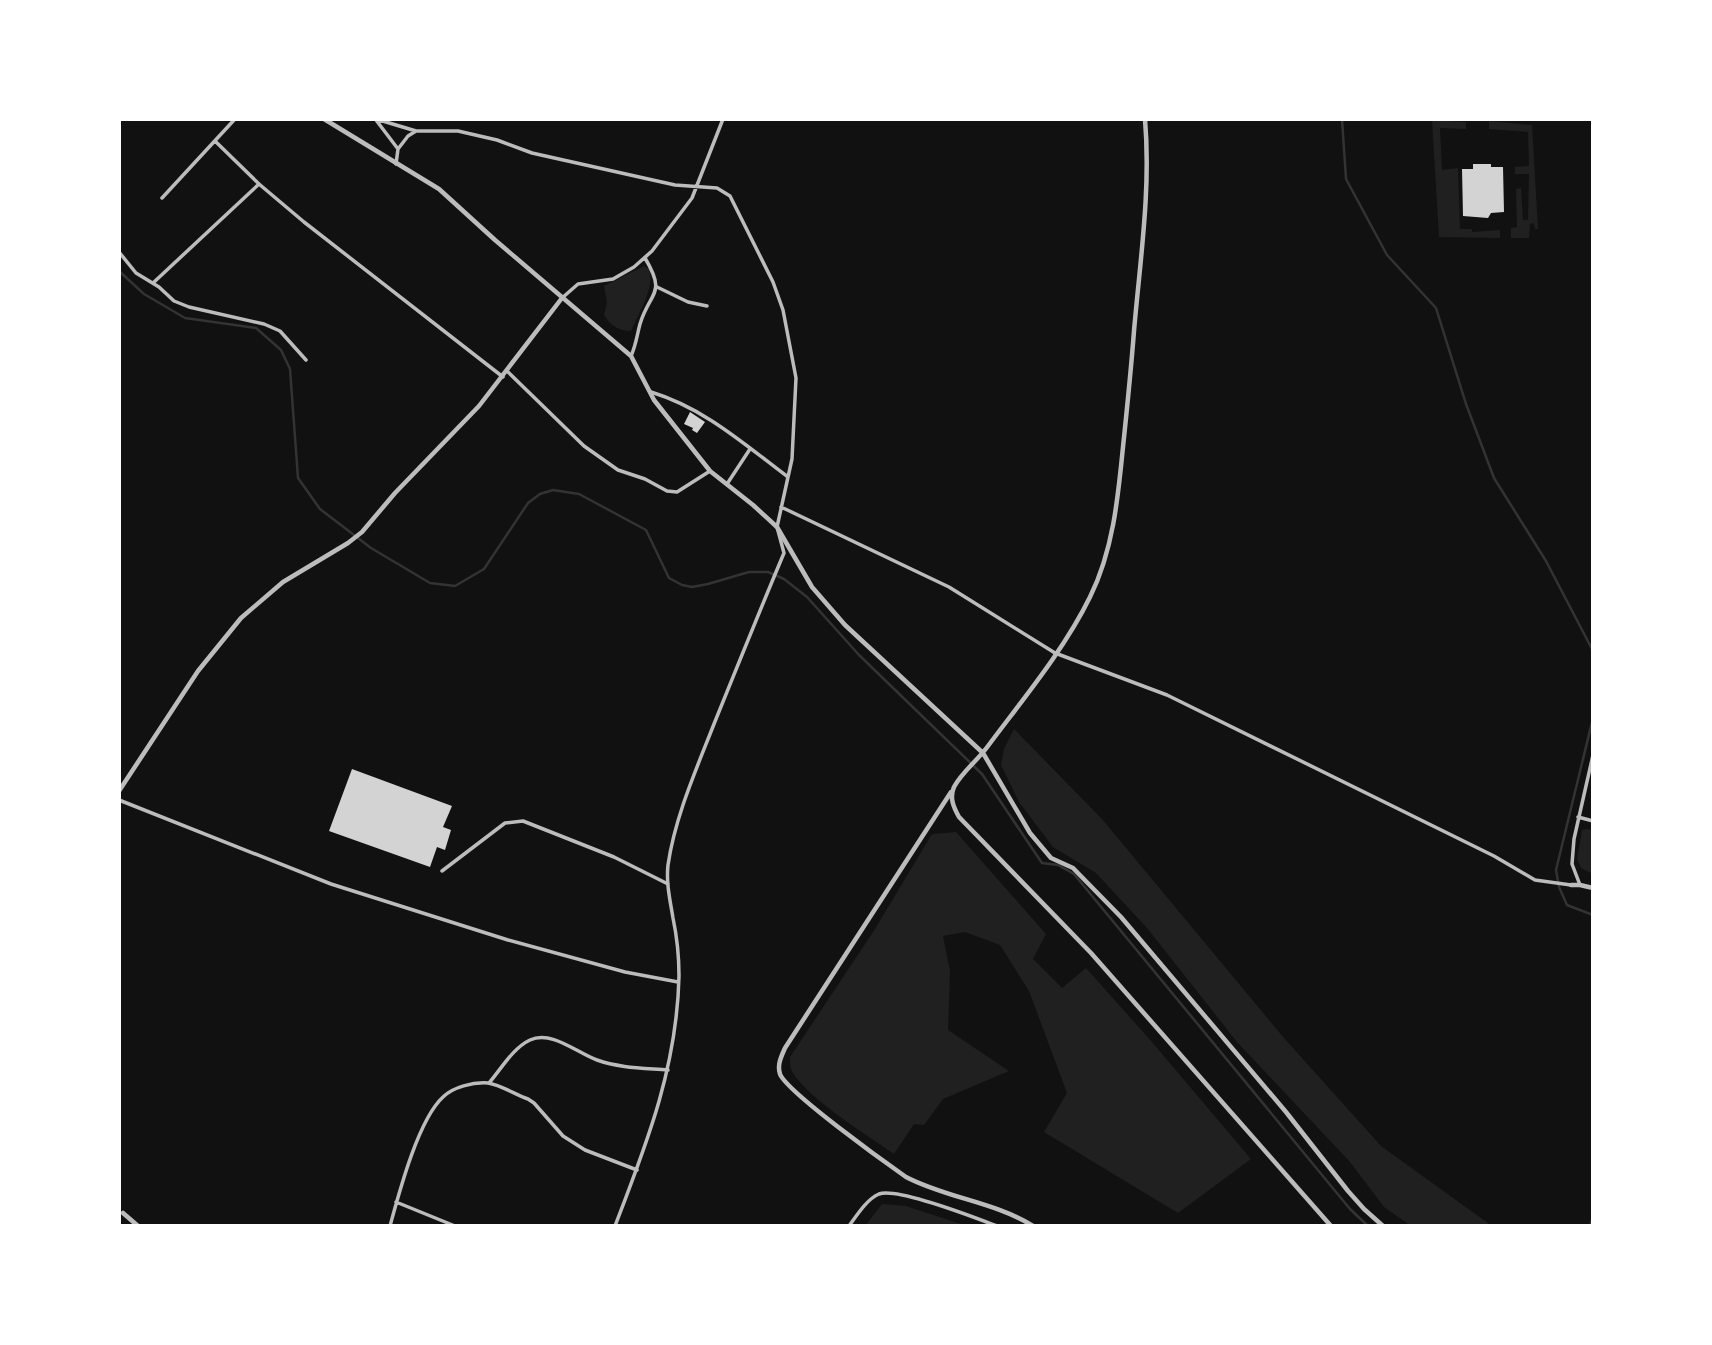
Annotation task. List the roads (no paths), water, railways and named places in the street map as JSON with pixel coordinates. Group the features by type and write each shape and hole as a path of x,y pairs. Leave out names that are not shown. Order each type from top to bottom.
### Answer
{"street":[{"path":"162,198 235,119"},
{"path":"324,119 439,189 631,356 667,418 710,471 777,527 812,587 845,625 981,755 1030,833 1051,858 1073,868 1121,918 1286,1112 1364,1209 1383,1226"},
{"path":"375,119 398,149"},
{"path":"375,119 416,131 458,131 498,140 532,153 675,185 717,188 730,196 773,282 783,310 796,378 793,448 777,527 784,553 694,774 674,839 668,867 668,884 677,944 678,982 668,1070 650,1136 615,1226"},
{"path":"119,791 198,671 241,618 284,582 362,532 503,377 562,298 578,284 613,279 645,258 692,198 723,119"},
{"path":"1034,1226 906,1177 784,1080 779,1072 780,1058 960,780 1055,653 1089,598 1104,561 1119,488 1146,204 1148,153 1145,119"},
{"path":"396,164 398,149 408,136 416,131"},
{"path":"215,141 259,184 503,377"},
{"path":"152,284 259,184"},
{"path":"119,252 136,273 174,301 189,307 256,321 280,331 306,360"},
{"path":"631,356 637,342 640,323 657,287 655,274 645,258"},
{"path":"657,287 688,302 707,306"},
{"path":"508,371 584,446 618,470 645,479 667,491 677,492 710,471"},
{"path":"650,392 677,400 720,426 788,477"},
{"path":"727,484 750,449"},
{"path":"781,507 949,587 1055,653 1196,709 1494,856 1535,880 1593,888"},
{"path":"1580,885 1572,864 1578,817 1593,755"},
{"path":"954,789 952,799 959,817 1091,953 1331,1226"},
{"path":"119,800 331,884 508,940 625,972 678,982"},
{"path":"1578,817 1593,821"},
{"path":"442,871 505,823 523,821 614,857 668,884"},
{"path":"489,1083 520,1047 532,1039 542,1037 557,1041 599,1061 668,1070"},
{"path":"390,1226 418,1138 437,1103 458,1088 489,1083 534,1102 552,1126 575,1144 637,1170"},
{"path":"849,1226 875,1197 888,1192 997,1226"},
{"path":"396,1202 455,1226"},
{"path":"121,1212 138,1226"}],"waterway":[{"path":"1342,119 1346,179 1387,255 1436,308 1466,404 1494,478 1546,561 1592,649 1593,671"},
{"path":"119,271 144,294 185,318 256,328 281,350 290,369 298,478 320,509 371,548 430,583 455,586 484,569 528,503 540,494 553,490 579,494 646,530 669,578 682,585 692,587 708,584 749,572 768,572 784,579 807,597 859,655 982,774 1042,863 1058,865 1074,874 1350,1209 1368,1226"},
{"path":"1593,718 1556,870 1559,887 1567,905 1593,915"},
{"path":"1590,1226 1593,1217"}]}
